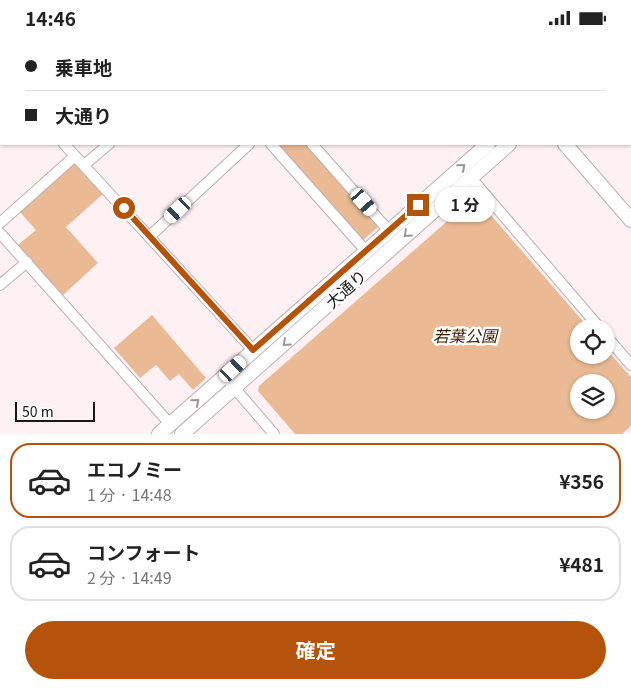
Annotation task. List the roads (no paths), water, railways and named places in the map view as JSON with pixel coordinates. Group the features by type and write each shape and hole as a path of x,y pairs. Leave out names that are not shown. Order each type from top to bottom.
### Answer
{"street":[{"path":"65,145 253,350"},
{"path":"84,165 108,145"},
{"path":"150,236 248,145"},
{"path":"272,145 366,251"},
{"path":"313,145 389,231"},
{"name":"大通り","path":"159,434 487,145"},
{"name":"大通り","path":"182,434 508,145"},
{"path":"566,145 631,220"},
{"path":"0,223 75,156"},
{"path":"471,178 592,319"},
{"path":"0,233 170,424"},
{"path":"0,285 27,262"},
{"path":"615,346 631,365"},
{"path":"225,377 274,434"}],"park label":[{"name":"若葉公園","path":"465,336"}]}
